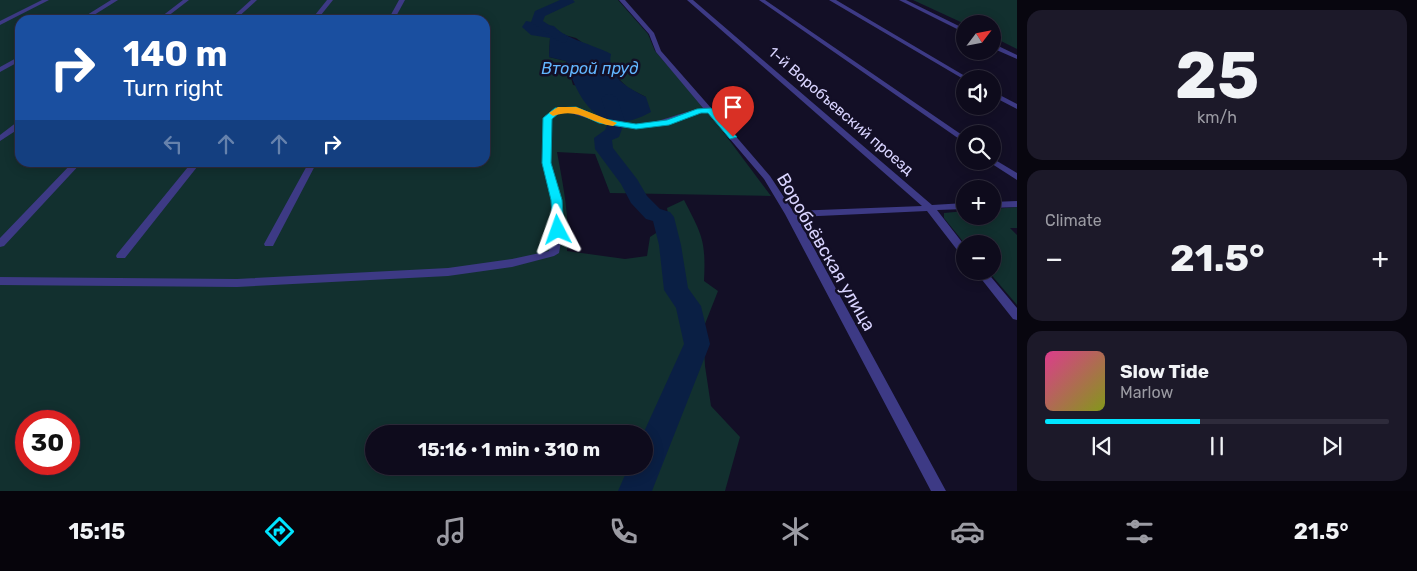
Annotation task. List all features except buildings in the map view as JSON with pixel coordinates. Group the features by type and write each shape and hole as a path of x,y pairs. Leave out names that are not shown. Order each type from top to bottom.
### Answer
{"street":[{"path":"16,15 46,0"},
{"path":"90,15 115,0"},
{"path":"166,15 186,0"},
{"path":"238,15 254,0"},
{"path":"318,15 330,0"},
{"path":"394,15 402,0"},
{"name":"Воробьёвская улица","path":"622,0 652,34 658,51 711,110 766,178 790,214 939,491"},
{"name":"1-й Воробъевский проезд","path":"690,0 929,207 956,241"},
{"path":"762,0 956,135"},
{"path":"832,0 956,73"},
{"path":"902,0 956,27"},
{"path":"0,23 15,16"},
{"path":"1001,49 1017,57"},
{"path":"0,70 15,61"},
{"path":"1001,98 1017,108"},
{"path":"0,281 236,282 448,272 512,263 554,253 558,230 556,200 546,163 548,118 558,110 576,110 602,122 636,126 669,122 700,110 711,110"},
{"path":"0,139 15,128"},
{"path":"1001,166 1017,177"},
{"path":"0,244 73,167"},
{"path":"120,256 193,167"},
{"path":"269,244 310,167"},
{"path":"1001,205 1017,204"},
{"path":"790,214 803,216 956,206"},
{"path":"987,280 1017,316"}],"green space":[{"path":"0,0 618,0 648,34 655,51 709,113 771,196 610,193 595,154 557,152 567,213 567,251 625,259 647,256 650,237 670,224 667,208 684,200 701,238 704,256 704,281 718,291 703,329 705,366 711,406 740,437 725,491 0,491","holes":["561,34 576,38 609,62 612,72 628,88 646,97 573,85 566,61 549,57 550,38"]},
{"path":"913,0 1017,0 1017,49 1001,41 1001,15 956,15 956,20"},
{"path":"1017,207 1017,228 1010,228 1017,235 1017,305 996,280 1001,280 1001,235 958,235 944,218 944,213 956,212 956,225 1001,225 1001,208"}],"water":[{"name":"Второй пруд","path":"526,21 554,26 565,35 611,54 610,62 615,75 632,90 646,97 651,112 634,120 618,122 606,119 595,113 585,103 578,91 566,61 549,57 550,38 531,35 522,27"}],"waterway":[{"path":"561,39 537,22 539,14 569,2 566,0"},
{"path":"609,98 617,121 613,133 603,138 604,149 630,183 638,199 653,214 663,217 670,245 676,290 688,306 697,344 635,491"}],"slow traffic":[{"path":"553,113 558,110 576,110 602,122 613,123"}],"route":[{"path":"558,230 556,200 546,163 548,118 558,110 576,110 602,122 636,126 669,122 700,110 711,110 733,137"}]}
